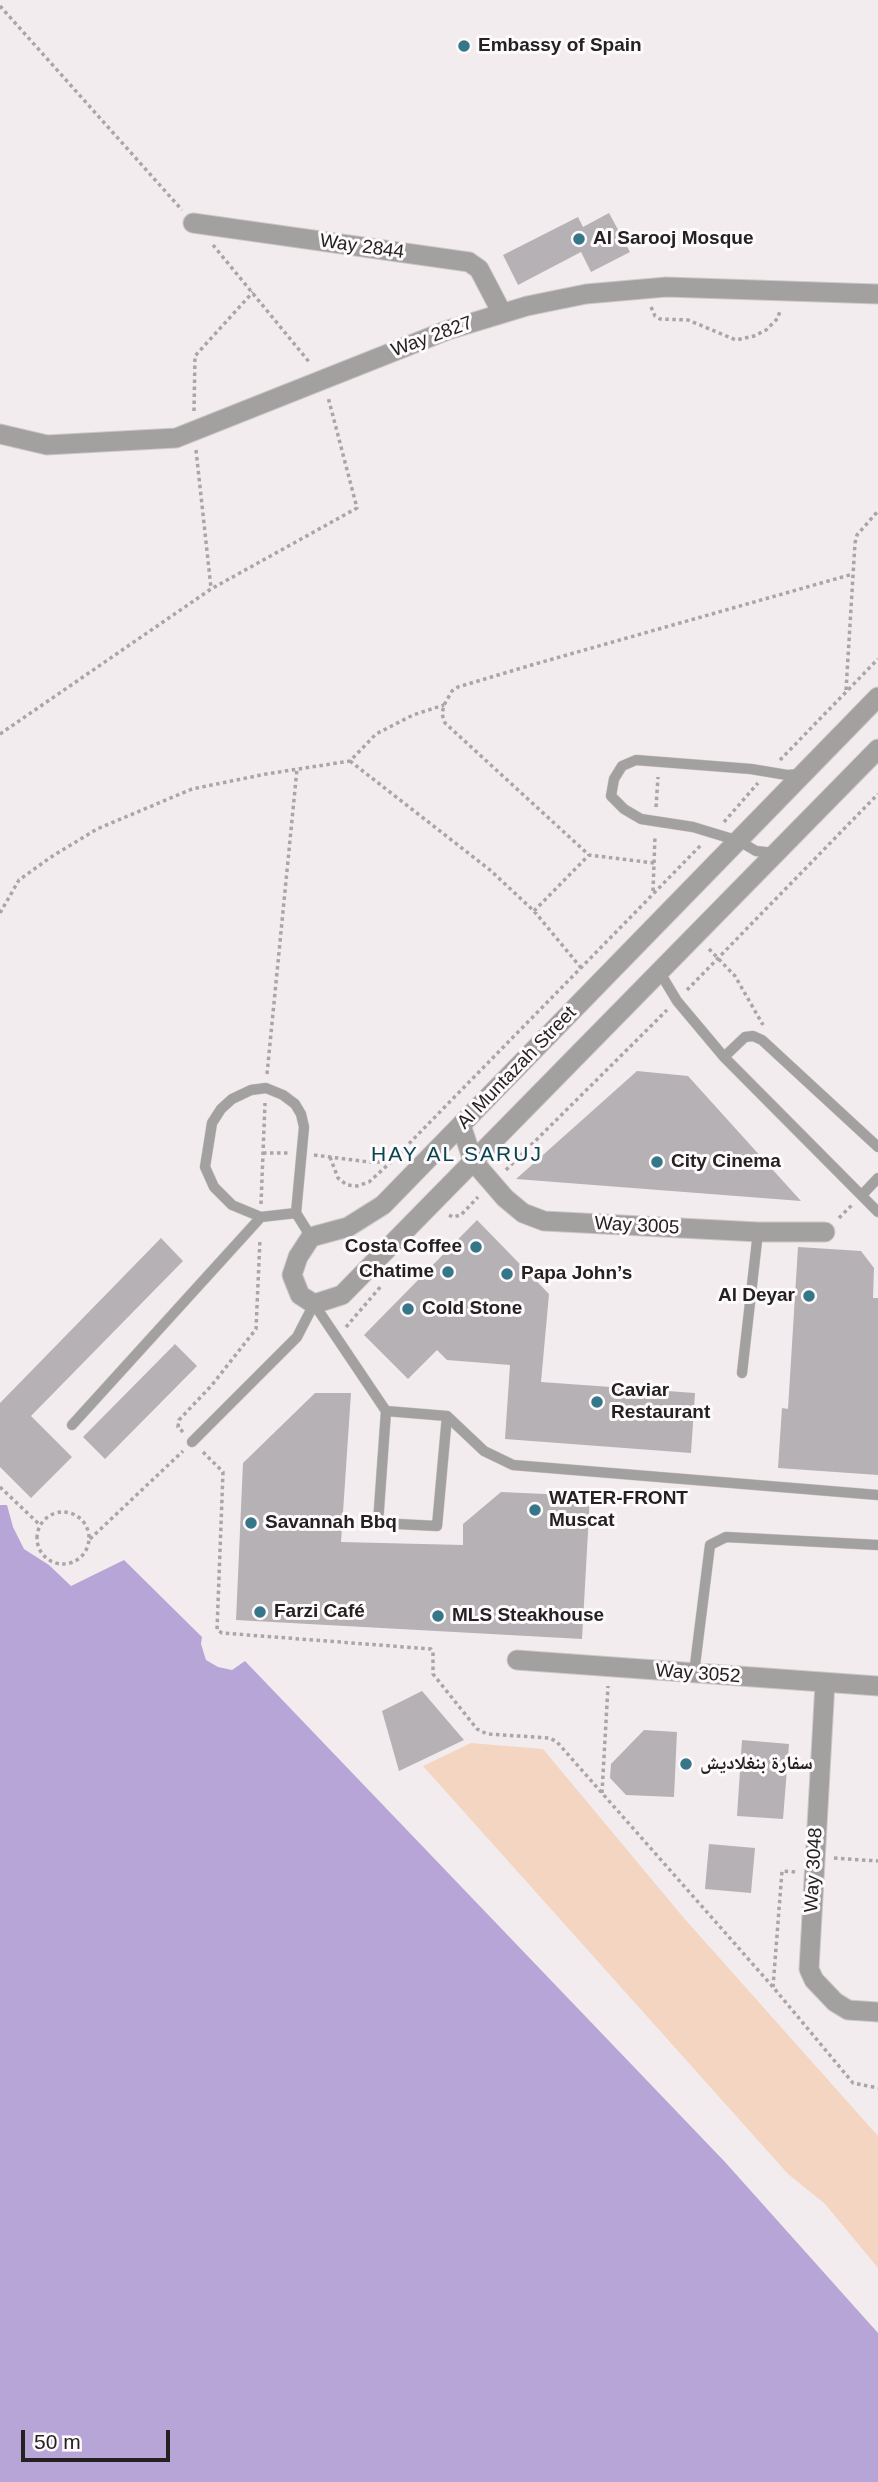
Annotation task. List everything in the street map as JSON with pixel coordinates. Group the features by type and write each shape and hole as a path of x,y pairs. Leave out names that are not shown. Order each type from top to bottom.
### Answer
{"street":[{"name":"Way 2844","path":"193,223 469,262 478,269 502,313"},
{"name":"Way 2827","path":"0,434 47,445 176,438 448,330 502,313 586,293 653,288 775,289 878,294"},
{"name":"Al Muntazah Street","path":"312,1237 348,1227 383,1205 878,698"},
{"name":"Al Muntazah Street","path":"314,1304 342,1295 878,749"},
{"path":"521,1064 544,1088"},
{"path":"461,1125 473,1161"},
{"name":"Way 3005","path":"473,1161 505,1199 523,1213 544,1221 758,1232 825,1232"},
{"path":"312,1237 298,1257 292,1275 300,1294 314,1304"},
{"name":"Way 3052","path":"517,1660 878,1686"},
{"name":"Way 3048","path":"825,1683 809,1969 814,1980 835,2002 848,2010 878,2012"}],"lane":[{"path":"775,853 756,850 739,841 693,827 641,819 624,809 611,796 614,779 622,766 636,760 787,775 804,774"},
{"path":"659,971 677,1001 724,1058 878,1212"},
{"path":"724,1058 745,1037 753,1036 762,1040 878,1147"},
{"path":"296,1213 261,1217 232,1205 214,1187 205,1167 212,1123 232,1099 250,1090 266,1088 283,1095 295,1104 301,1114 304,1127 296,1213 312,1237"},
{"path":"862,1195 878,1178"},
{"path":"72,1425 261,1217"},
{"path":"742,1373 758,1232"},
{"path":"192,1442 297,1337 314,1304 386,1411 377,1523 437,1526 447,1416"},
{"path":"386,1411 447,1416 484,1451 513,1465 878,1495"},
{"path":"694,1674 710,1545 726,1536 878,1545"}],"path":[{"path":"0,6 253,292 323,380 357,508 211,589 0,734"},
{"path":"653,288 651,311 655,316 660,319 688,320 736,340 766,330 778,318 783,306"},
{"path":"211,589 194,431 195,356 253,292"},
{"path":"846,692 857,535 878,512"},
{"path":"654,863 589,855 445,723 442,713 452,691 458,687 853,574"},
{"path":"330,1157 338,1178 347,1185 357,1186 369,1182 713,833 878,659"},
{"path":"0,914 19,880 97,829 192,789 350,761 376,734 413,715 444,705"},
{"path":"350,761 464,848 534,911 597,986"},
{"path":"297,769 266,1088 257,1325 212,1385 178,1420 178,1426 223,1472 218,1630 222,1633 427,1647 433,1652 433,1674 481,1733 550,1738 557,1742 773,1987 853,2083 878,2088"},
{"path":"435,1201 449,1215 456,1217 677,1001 878,794"},
{"path":"534,911 589,855"},
{"path":"263,1153 391,1162"},
{"path":"825,1232 862,1195"},
{"path":"338,1336 382,1284"},
{"path":"89,1540 85,1523 70,1513 53,1513 45,1518 37,1533 39,1550 44,1557 59,1564 76,1561 83,1556 89,1540 192,1442"},
{"path":"0,1487 40,1525"},
{"path":"602,1793 609,1667"},
{"path":"773,1987 782,1871 830,1876 833,1858 878,1861"}],"shaded area":[{"path":"0,1505 7,1505 13,1527 24,1549 49,1565 71,1586 124,1560 202,1637 201,1644 206,1660 218,1667 232,1670 245,1661 725,2162 878,2333 878,2482 0,2482"},
{"path":"471,1743 543,1749 683,1917 878,2136 878,2268 825,2204 788,2174 423,1766"}],"building":[{"name":"Al Sarooj Mosque","path":"609,213 630,252 591,272 581,252 518,285 503,255 578,217 583,227"},
{"path":"637,1071 688,1076 801,1201 516,1179"},
{"path":"477,1220 549,1294 541,1382 695,1393 691,1453 505,1439 510,1365 447,1360 437,1350 408,1379 364,1335"},
{"path":"161,1238 183,1261 31,1416 72,1457 31,1498 0,1467 0,1403"},
{"path":"798,1247 861,1251 874,1268 873,1298 878,1298 878,1475 778,1468 782,1408 788,1409"},
{"path":"175,1344 197,1366 105,1459 83,1437"},
{"name":"WATER-FRONT Muscat","path":"315,1393 351,1393 341,1542 463,1545 463,1524 501,1492 590,1496 582,1639 236,1620 243,1463"},
{"path":"422,1691 464,1740 399,1771 382,1711"},
{"path":"644,1730 677,1732 674,1797 626,1795 610,1778 611,1764"},
{"path":"742,1740 789,1744 783,1819 737,1816"},
{"path":"709,1844 755,1848 751,1893 705,1889"}],"place":[{"name":"Embassy of Spain","path":"464,46"},
{"name":"Al Sarooj Mosque","path":"579,239"},
{"name":"City Cinema","path":"657,1162"},
{"name":"Costa Coffee","path":"476,1247"},
{"name":"Chatime","path":"448,1272"},
{"name":"Papa John’s","path":"507,1274"},
{"name":"Al Deyar","path":"809,1296"},
{"name":"Cold Stone","path":"408,1309"},
{"name":"Caviar Restaurant","path":"597,1402"},
{"name":"WATER-FRONT Muscat","path":"535,1510"},
{"name":"Savannah Bbq","path":"251,1523"},
{"name":"Farzi Café","path":"260,1612"},
{"name":"MLS Steakhouse","path":"438,1616"},
{"name":"سفارة بنغلاديش","path":"686,1764"}],"district":[{"name":"HAY AL SARUJ","path":"457,1155"}]}
